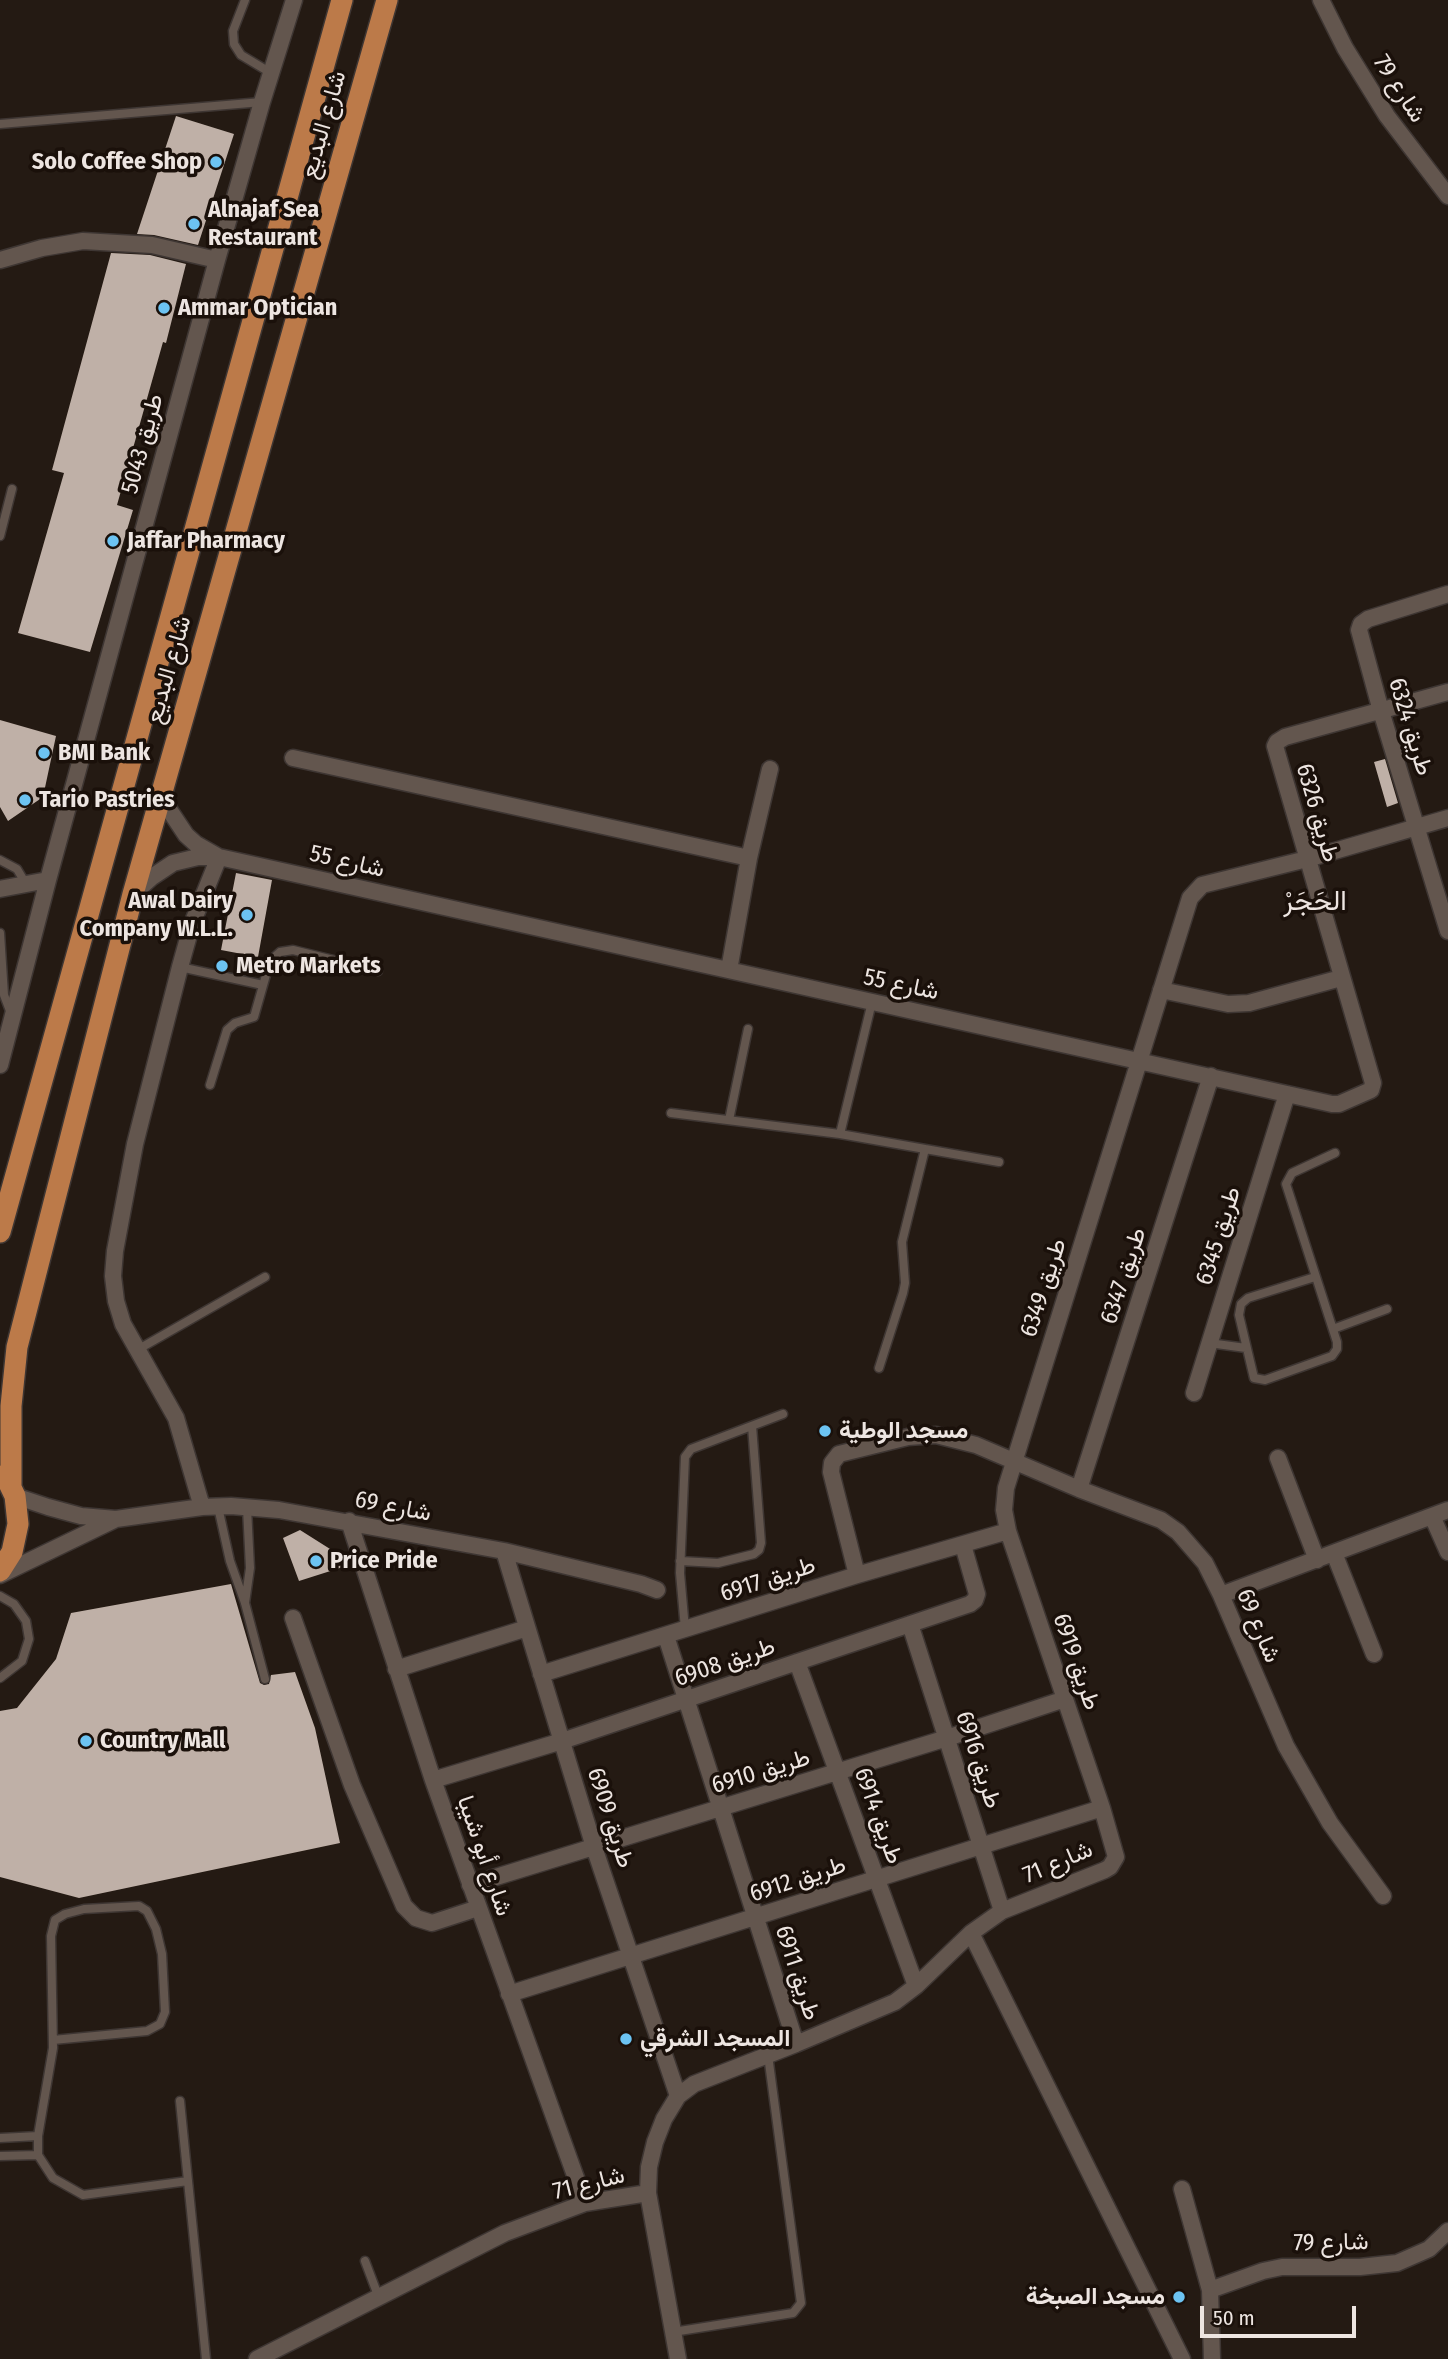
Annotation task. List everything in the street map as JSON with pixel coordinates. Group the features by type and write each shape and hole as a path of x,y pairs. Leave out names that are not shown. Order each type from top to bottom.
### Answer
{"main road":[{"name":"شارع البديع","path":"0,1232 342,0"},
{"name":"شارع البديع","path":"0,1573 12,1552 18,1524 9,1483 11,1406 17,1348 162,791 387,0"}],"street":[{"name":"طريق 5043","path":"0,1065 217,260 261,102 294,0"},
{"name":"شارع 79","path":"1321,0 1345,48 1387,116 1448,196"},
{"path":"0,260 42,248 83,241 152,245 217,260"},
{"name":"طريق 6324","path":"1448,594 1368,619 1361,624 1360,636 1448,930"},
{"path":"1381,710 1448,692"},
{"name":"طريق 6326","path":"1287,1094 1339,1104 1372,1088 1373,1083 1275,751 1277,741 1381,710"},
{"path":"293,758 749,858"},
{"path":"729,970 749,858 770,769"},
{"name":"شارع 55","path":"162,791 177,824 186,835 219,857"},
{"path":"1140,1060 1190,898 1195,891 1210,883 1307,859 1448,818"},
{"name":"شارع 55","path":"134,894 152,877 173,863 198,857 219,857 1287,1094"},
{"path":"210,1507 176,1418 123,1324 116,1301 113,1276 115,1251 135,1144 192,924 219,857"},
{"path":"0,890 48,880"},
{"path":"1161,990 1228,1004 1249,1003 1341,978"},
{"name":"طريق 6349","path":"1008,1531 1004,1510 1013,1461 1140,1060"},
{"name":"طريق 6347","path":"1079,1489 1211,1076"},
{"name":"طريق 6345","path":"1194,1393 1287,1094"},
{"name":"شارع 69","path":"857,1575 830,1467 834,1457 839,1454 908,1437 936,1435 976,1445 1161,1520 1178,1532 1205,1563 1286,1746 1330,1823 1383,1896"},
{"path":"1278,1458 1317,1560"},
{"name":"شارع 69","path":"9,1483 48,1507 81,1516 116,1520 210,1507 247,1508 349,1521 504,1551 657,1590"},
{"path":"1221,1595 1440,1513 1448,1552"},
{"name":"شارع 69","path":"0,1573 116,1520"},
{"name":"شارع أبو شيبا","path":"349,1521 433,1780 585,2203"},
{"name":"طريق 6917","path":"541,1674 857,1575 1008,1531"},
{"name":"طريق 6919","path":"1008,1531 1102,1808"},
{"name":"طريق 6908","path":"433,1780 562,1741 970,1604 977,1594 963,1545"},
{"name":"طريق 6909","path":"504,1551 594,1847 678,2096"},
{"path":"1334,1553 1374,1654"},
{"path":"293,1618 352,1785 404,1906 416,1918 432,1923 478,1908"},
{"name":"طريق 6916","path":"910,1624 1002,1911"},
{"path":"396,1669 527,1628"},
{"name":"طريق 6911","path":"666,1636 796,2044"},
{"name":"طريق 6914","path":"797,1662 916,1986"},
{"name":"طريق 6910","path":"470,1885 1065,1699"},
{"name":"طريق 6912","path":"509,1994 1102,1808"},
{"name":"شارع 71","path":"257,2359 505,2233 585,2203 648,2193 649,2167 655,2142 664,2119 678,2096 694,2084 895,2002 916,1986 971,1933 1002,1911 1110,1867 1115,1851 1102,1808"},
{"path":"971,1933 1182,2359"},
{"path":"1182,2189 1210,2290 1213,2359"},
{"path":"648,2193 678,2359"},
{"name":"شارع 79","path":"1210,2290 1264,2270 1282,2267 1360,2267 1396,2263 1429,2249 1448,2231"}],"lane":[{"path":"245,0 233,31 234,44 241,55 271,73"},
{"path":"0,124 261,102"},
{"path":"0,536 12,489"},
{"path":"0,860 17,869 26,884"},
{"path":"0,933 5,995 12,1018"},
{"path":"210,1085 227,1030 235,1023 254,1017 270,961 274,956 286,950 378,971"},
{"path":"180,967 263,985"},
{"path":"840,1134 872,1002"},
{"path":"729,1119 748,1030"},
{"path":"671,1113 840,1134 999,1162"},
{"path":"879,1368 903,1293 905,1283 902,1242 925,1149"},
{"path":"1315,1277 1244,1300 1239,1315 1252,1374 1259,1381 1335,1353 1338,1346 1286,1180 1292,1172 1335,1153"},
{"path":"137,1350 265,1277"},
{"path":"1333,1329 1387,1310"},
{"path":"1209,1343 1246,1348"},
{"path":"685,1629 680,1561 685,1457 691,1449 783,1414"},
{"path":"680,1561 718,1563 754,1554 759,1550 761,1543 752,1426"},
{"path":"210,1507 245,1602 265,1678"},
{"path":"245,1602 250,1580 247,1508"},
{"path":"0,1596 14,1604 26,1621 29,1639 22,1661 0,1678"},
{"path":"53,2040 147,2031 160,2024 165,2012 162,1954 156,1929 147,1911 139,1906 84,1909 55,1920 51,1936 53,2040 38,2136 38,2155 53,2178 77,2194 188,2181"},
{"path":"673,2332 793,2312 801,2302 768,2055"},
{"path":"180,2101 206,2359"},
{"path":"0,2138 38,2136"},
{"path":"0,2156 38,2155"},
{"path":"365,2261 379,2298"}],"building":[{"path":"176,116 234,134 198,245 137,234"},
{"path":"111,253 150,255 186,264 166,343 163,342 117,505 133,510 90,652 18,633 64,473 52,470"},
{"path":"0,720 56,736 43,797 8,821 0,807"},
{"path":"1385,759 1398,803 1387,807 1374,762"},
{"name":"Awal Dairy Company W.L.L.","path":"236,873 272,880 258,957 221,950"},
{"name":"Price Pride","path":"300,1530 338,1554 343,1567 299,1581 283,1538"},
{"path":"231,1584 260,1683 269,1684 271,1675 295,1672 315,1728 340,1843 79,1898 0,1877 0,1711 17,1708 56,1659 71,1613"}],"place":[{"name":"Solo Coffee Shop","path":"216,162"},
{"name":"Alnajaf Sea Restaurant","path":"194,224"},
{"name":"Ammar Optician","path":"164,308"},
{"name":"Jaffar Pharmacy","path":"113,541"},
{"name":"BMI Bank","path":"44,753"},
{"name":"Tario Pastries","path":"25,800"},
{"name":"Awal Dairy Company W.L.L.","path":"247,915"},
{"name":"Metro Markets","path":"222,966"},
{"name":"مسجد الوطية","path":"825,1431"},
{"name":"Price Pride","path":"316,1561"},
{"name":"Country Mall","path":"86,1741"},
{"name":"المسجد الشرقي","path":"626,2039"},
{"name":"مسجد الصبخة","path":"1179,2297"}],"district":[{"name":"الحَجَرْ","path":"1315,902"}]}
